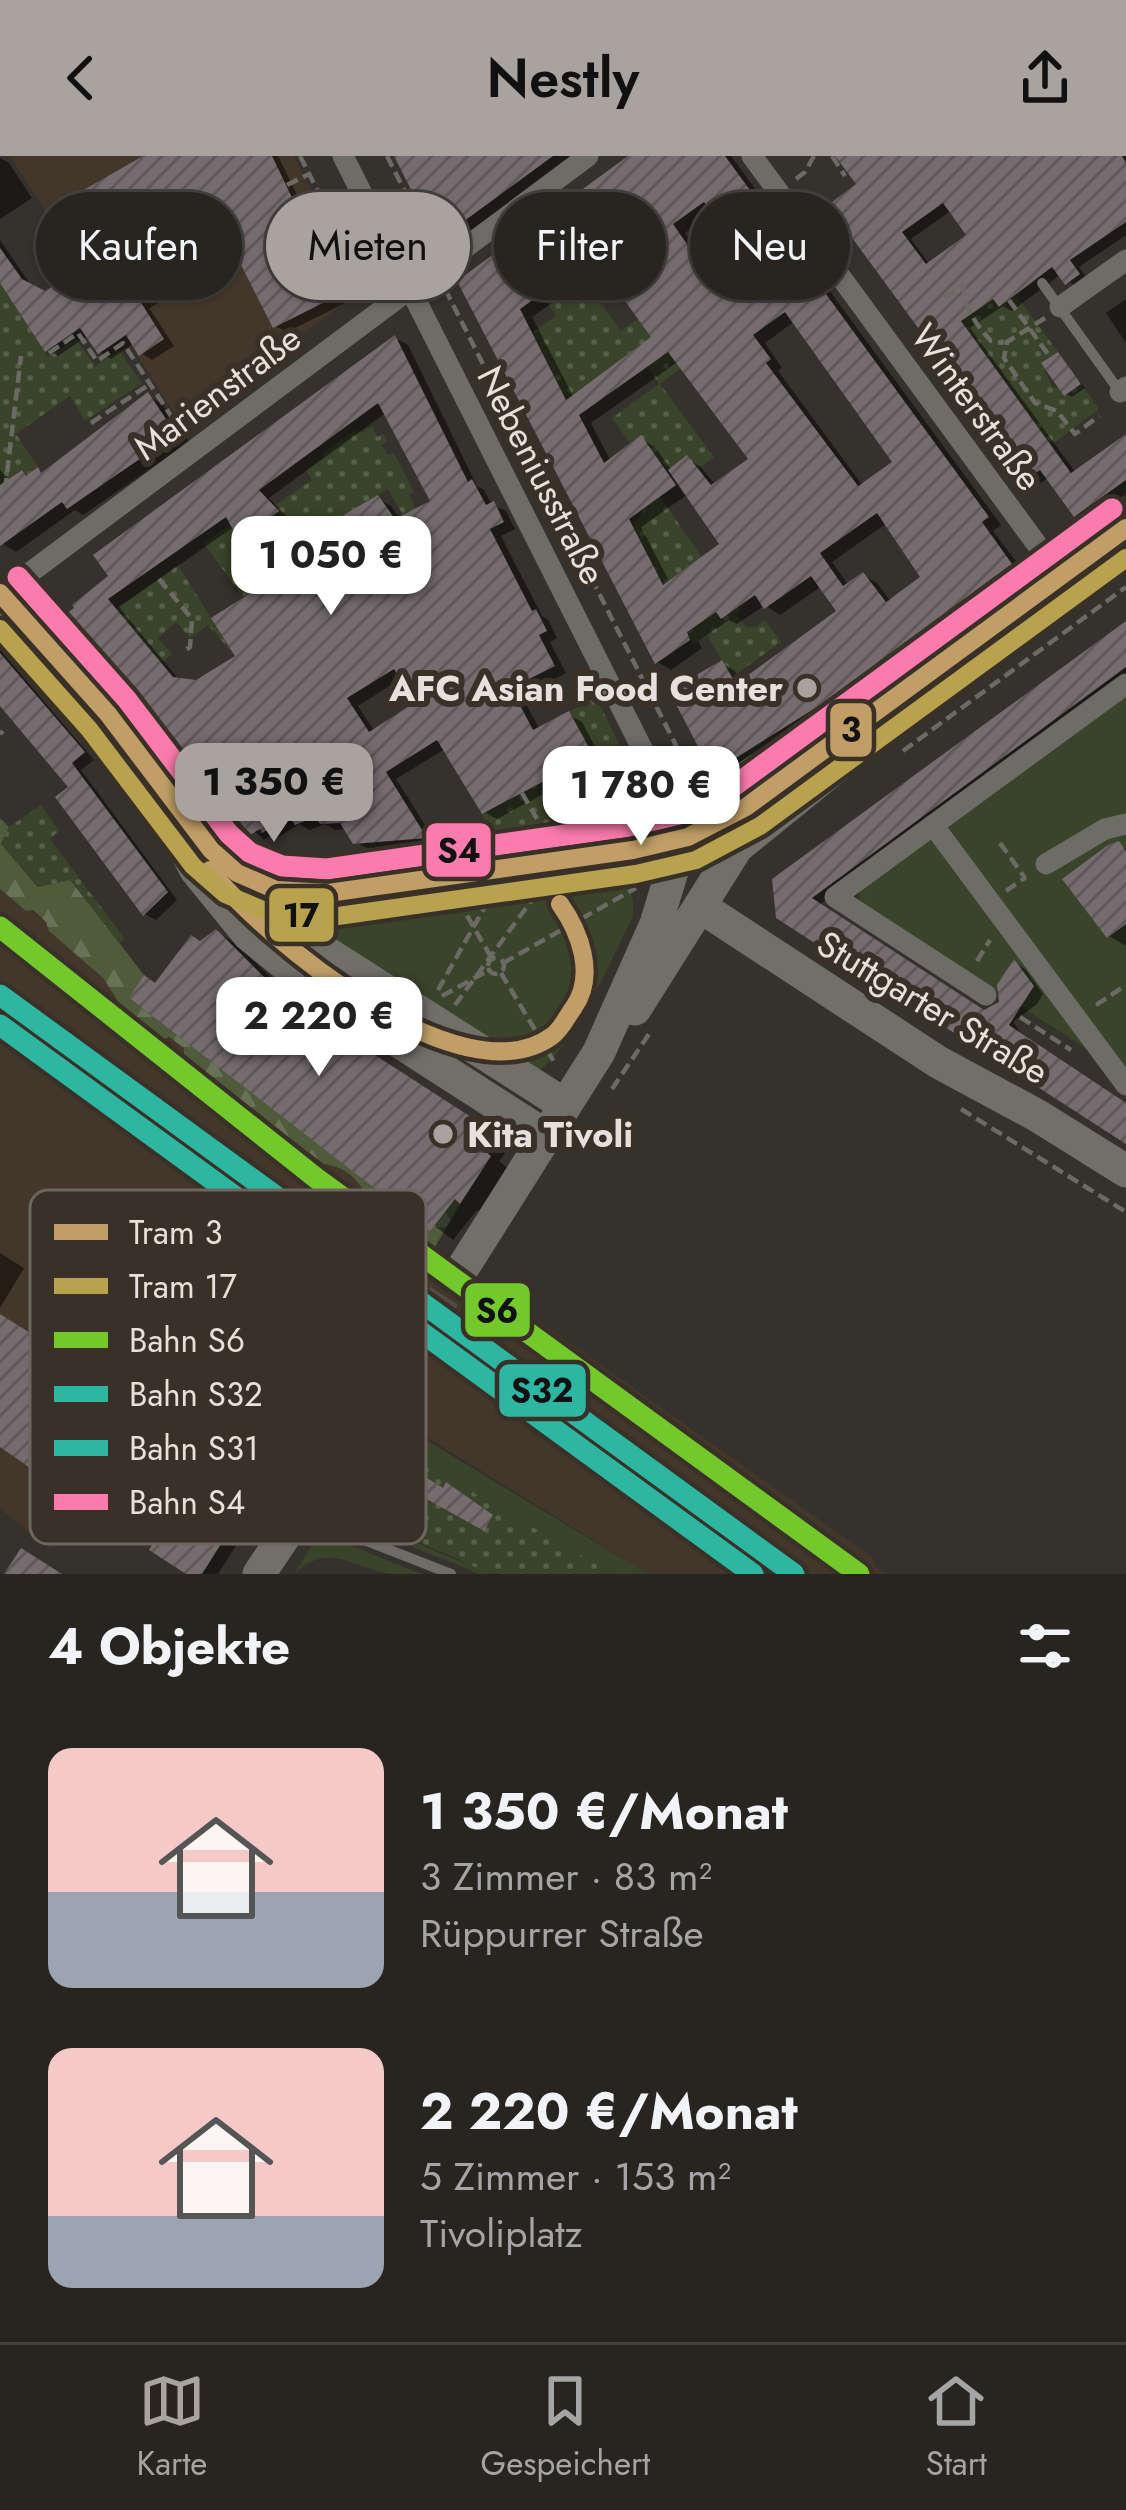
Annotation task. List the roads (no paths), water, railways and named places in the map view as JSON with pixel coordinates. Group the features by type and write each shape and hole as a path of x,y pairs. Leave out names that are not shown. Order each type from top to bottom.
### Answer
{"main road":[{"path":"599,1052 659,914 684,842 706,804 824,727 903,698 1126,534"},
{"path":"0,597 104,718 140,767 206,883 249,935 276,960 546,1136"},
{"path":"464,1266 599,1052 637,1007 737,847 886,726 903,698"},
{"path":"140,767 300,936 565,1105"},
{"path":"684,842 701,907"},
{"path":"659,914 701,907"},
{"name":"Stuttgarter Straße","path":"701,907 938,1062 1126,1171"},
{"path":"260,1574 275,1544"}],"street":[{"name":"Nebeniusstraße","path":"343,156 361,192"},
{"name":"Marienstraße","path":"470,245 588,156"},
{"name":"Winterstraße","path":"752,156 1063,580"},
{"path":"1060,307 1126,260"},
{"name":"Marienstraße","path":"0,597 396,300"},
{"name":"Nebeniusstraße","path":"417,300 659,782 684,842"},
{"path":"986,995 835,897 1126,684"},
{"path":"1046,864 1105,829 1126,824"},
{"path":"932,825 1126,1085"},
{"path":"206,883 254,889 481,851 684,842"}],"lane":[{"path":"1042,283 1123,390"},
{"path":"254,889 318,906 757,828"},
{"path":"378,1544 451,1574"}],"tunnel":[{"path":"426,1323 464,1266"}],"tram line":[{"name":"3","path":"0,593 108,714 211,850 237,873 276,890 328,893 633,850 688,837 746,807 1126,528"},
{"name":"17","path":"0,629 89,729 193,866 225,894 270,913 331,917 636,874 696,860 760,826 1126,558"},
{"name":"3","path":"210,870 318,970 418,1030 468,1047 514,1051 552,1036 574,1007 585,968 574,927 560,904"},
{"path":"443,877 475,875 519,881 560,904"}],"rail line":[{"name":"S4","path":"18,577 127,700 229,834 250,853 282,866 327,869 629,826 680,814 733,787 1112,509"},
{"name":"S6","path":"0,927 332,1190"},
{"name":"S32","path":"0,995 267,1190"},
{"name":"S31","path":"0,1025 226,1190"},
{"name":"S6","path":"426,1258 859,1574"},
{"name":"S32","path":"426,1306 794,1574"},
{"name":"S31","path":"426,1336 753,1574"}],"place":[{"name":"AFC Asian Food Center","path":"807,688"},
{"name":"Kita Tivoli","path":"443,1134"}]}
